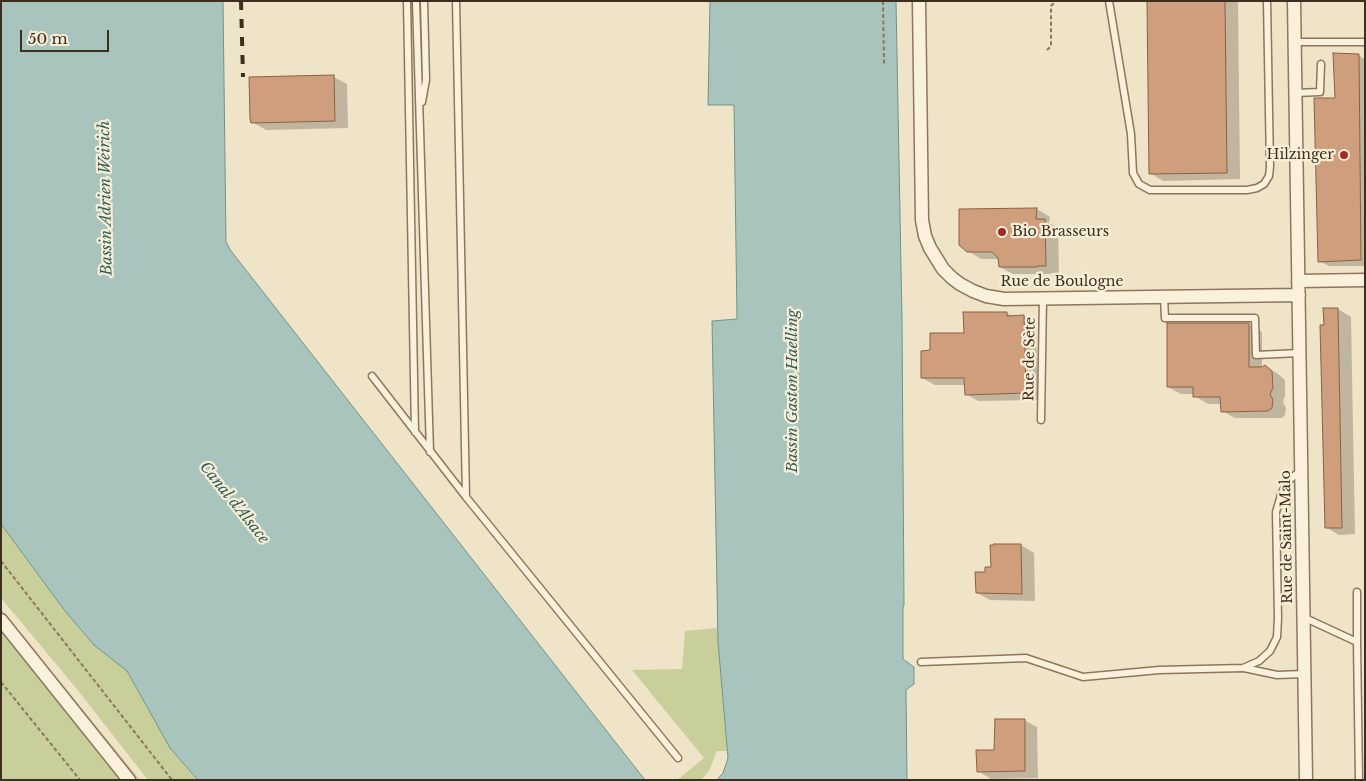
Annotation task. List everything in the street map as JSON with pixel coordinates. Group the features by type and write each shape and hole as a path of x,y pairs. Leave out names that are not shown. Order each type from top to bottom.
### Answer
{"street":[{"name":"Rue de Boulogne","path":"919,1 922,220 925,236 930,248 943,269 952,278 973,291 986,296 1004,299 1299,295"},
{"path":"1294,1 1299,295"},
{"path":"1298,281 1365,280"},
{"name":"Rue de Saint-Malo","path":"1299,295 1306,780"},
{"path":"1,620 129,780"}],"lane":[{"path":"407,1 415,432"},
{"path":"416,1 430,452"},
{"path":"420,118 426,80 424,1"},
{"path":"456,1 466,497"},
{"path":"1109,1 1131,134 1133,172 1140,184 1150,190 1247,190 1264,184 1269,176 1267,1"},
{"path":"1294,42 1365,42"},
{"path":"1295,93 1320,92 1320,64"},
{"path":"1164,296 1165,318 1255,318 1256,355 1300,353"},
{"name":"Rue de Sète","path":"1041,420 1043,298"},
{"path":"372,376 466,497 678,758"},
{"path":"1243,668 1259,661 1265,656 1270,651 1277,637 1276,512 1287,482 1301,470"},
{"path":"1357,592 1359,780"},
{"path":"1303,617 1357,642"},
{"path":"921,662 1026,658 1083,677 1159,670 1243,668 1277,675 1304,674"}],"path":[{"path":"883,1 884,66"},
{"path":"1047,50 1051,46 1051,6 1056,1"},
{"path":"1,561 172,780"},
{"path":"1,682 80,780"}],"green space":[{"path":"1,524 65,611 94,645 127,671 170,748 198,780 148,780 76,688 1,598"},
{"path":"1,609 140,780 1,780"},
{"path":"717,628 727,751 717,751 709,771 701,780 677,780 704,758 632,670 682,669 685,631"}],"water":[{"path":"1,1 223,1 226,242 231,251 645,780 198,780 170,748 127,671 94,645 65,611 1,524"},
{"name":"Bassin Gaston Haelling","path":"710,1 896,1 902,320 903,659 914,667 914,684 906,690 907,780 717,780 723,773 728,758 718,642 712,321 737,319 734,105 708,105"}],"building":[{"path":"1147,1 1225,1 1227,173 1149,174"},
{"name":"Hilzinger","path":"1333,53 1359,54 1361,260 1318,262 1314,98 1335,98"},
{"path":"334,75 335,121 251,123 249,77"},
{"name":"Bio Brasseurs","path":"1037,208 1036,219 1045,219 1046,266 999,267 998,258 992,252 967,252 959,245 959,209"},
{"path":"1323,308 1338,308 1342,528 1325,528 1320,325 1324,325"},
{"path":"963,312 1007,312 1007,316 1024,315 1026,393 965,395 964,378 921,378 921,351 930,350 930,333 964,333"},
{"path":"1167,323 1249,323 1249,367 1262,367 1265,365 1272,371 1273,388 1270,394 1273,400 1272,408 1268,411 1221,412 1220,397 1193,397 1193,387 1167,387"},
{"path":"1021,544 1022,594 976,593 975,572 985,572 985,567 991,567 990,545"},
{"path":"995,719 1025,719 1025,771 977,772 976,750 994,750"}],"railway":[{"path":"241,1 243,77"}],"place":[{"name":"Hilzinger","path":"1344,155"},
{"name":"Bio Brasseurs","path":"1002,232"}],"water label":[{"name":"Bassin Adrien Weirich","path":"106,198"},
{"name":"Canal d'Alsace","path":"234,503"}]}
